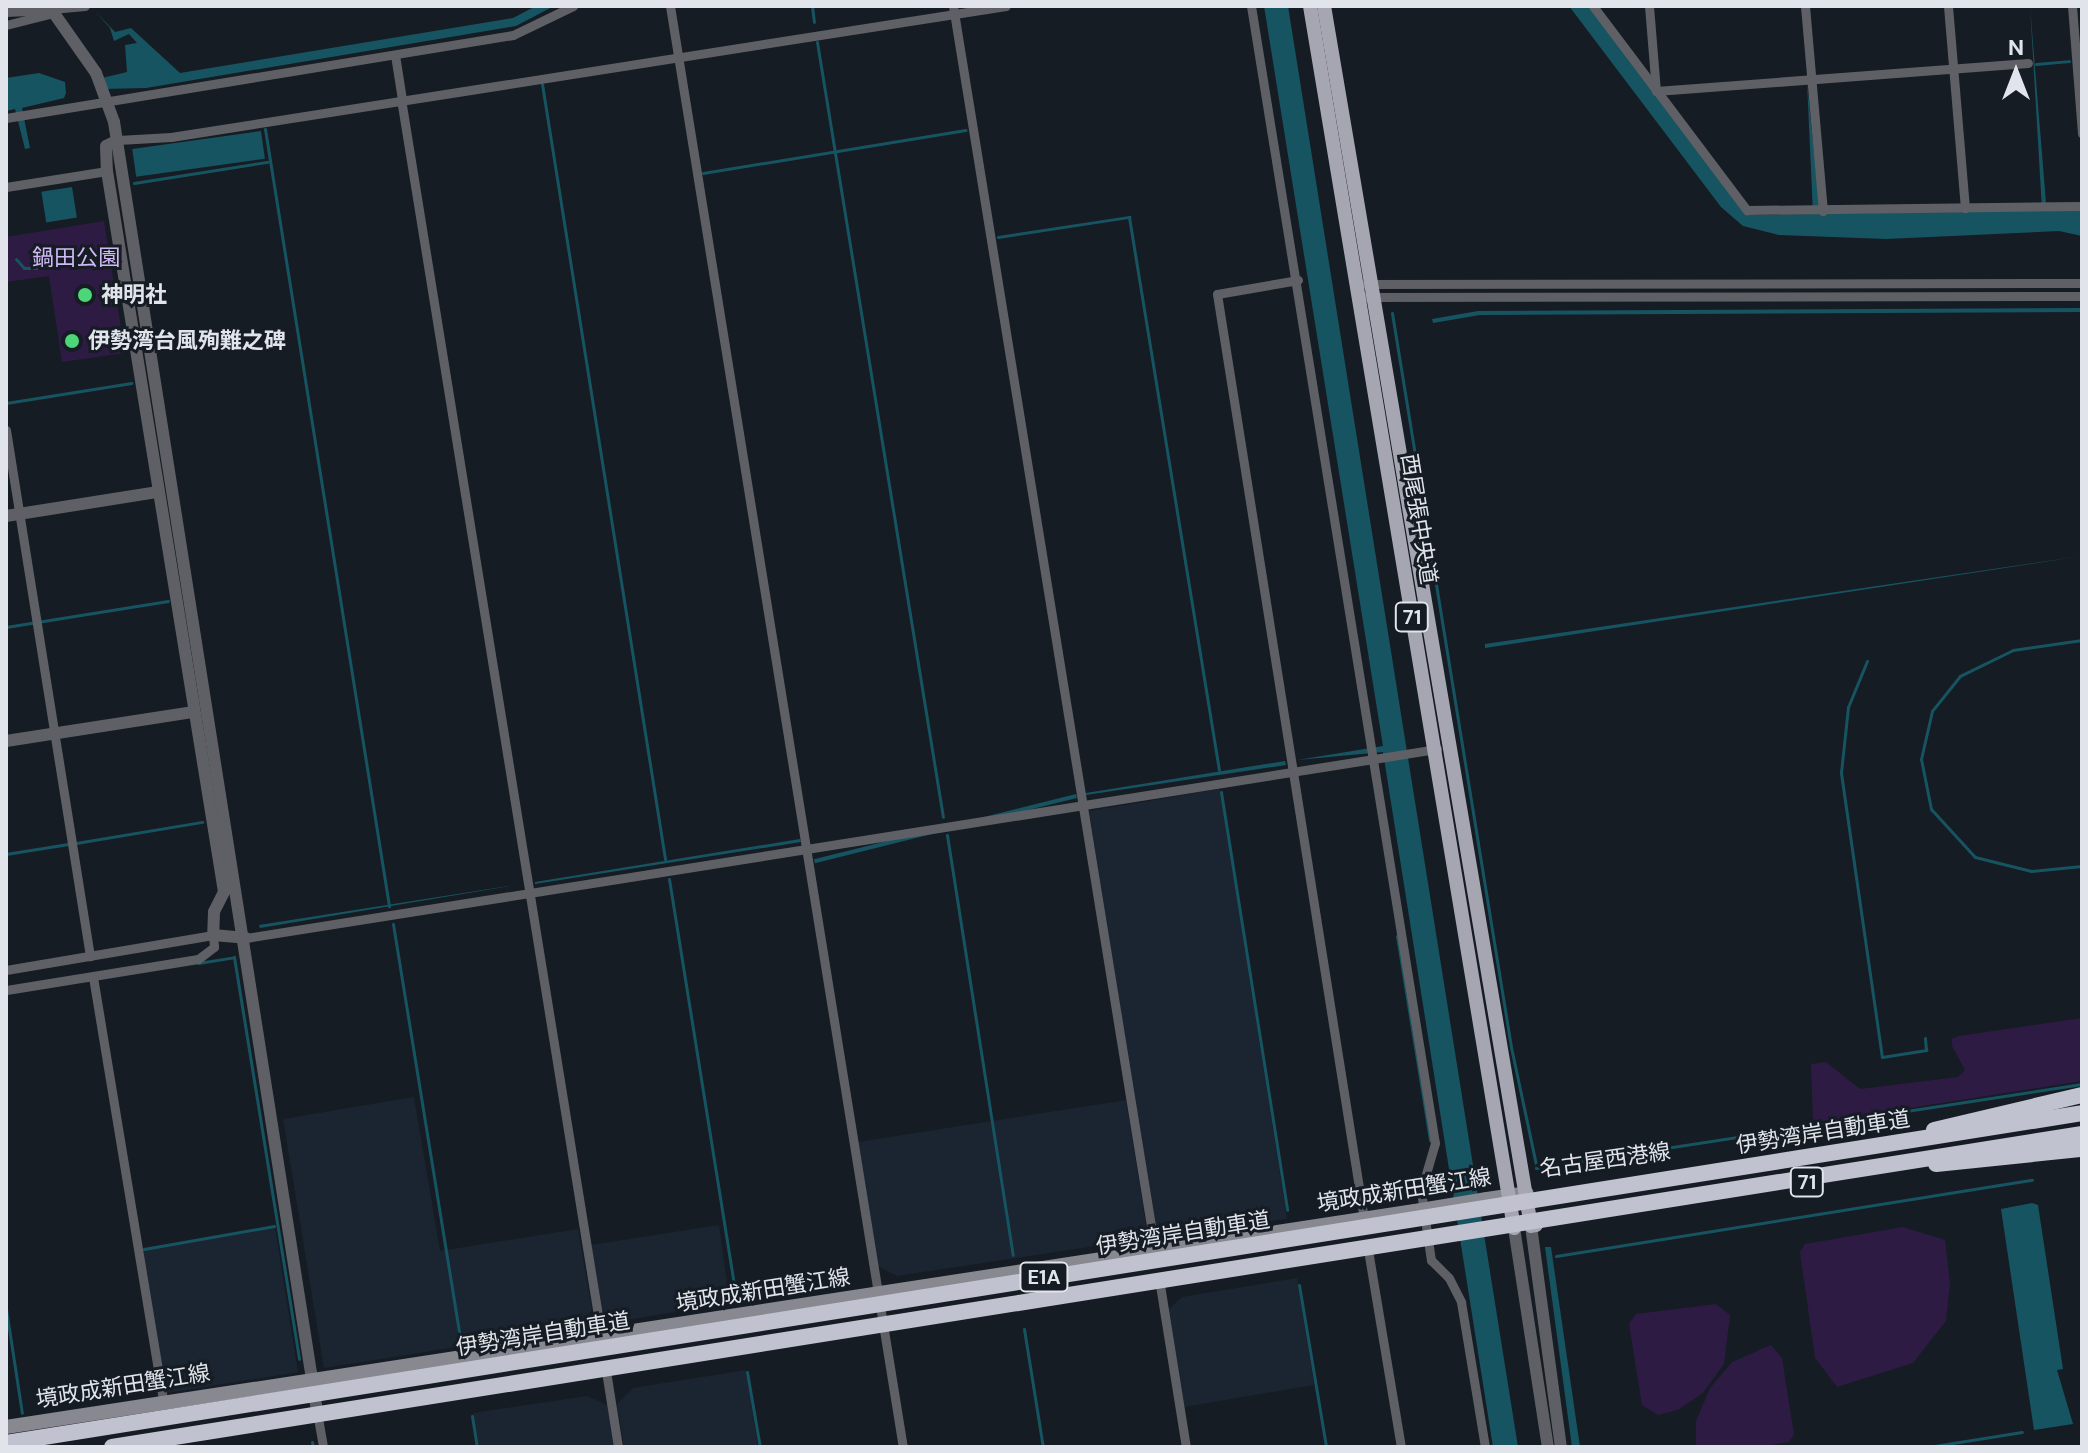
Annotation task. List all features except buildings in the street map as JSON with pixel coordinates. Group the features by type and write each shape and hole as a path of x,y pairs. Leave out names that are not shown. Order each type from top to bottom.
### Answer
{"highway":[{"path":"1894,1140 2080,1103"},
{"name":"伊勢湾岸自動車道","path":"6,1443 2080,1103"},
{"path":"1898,1168 2081,1143"},
{"name":"伊勢湾岸自動車道","path":"112,1447 2081,1143"}],"main road":[{"name":"西尾張中央道","path":"1310,6 1367,291"},
{"name":"西尾張中央道","path":"1324,6 1514,1228"},
{"name":"西尾張中央道","path":"1441,749 1527,1193"},
{"name":"名古屋西港線","path":"1531,1226 1527,1193 1894,1140"},
{"name":"71","path":"1531,1226 1898,1168"},
{"name":"境政成新田蟹江線","path":"6,1427 313,1377 602,1340 1527,1193"},
{"path":"151,1447 606,1371 883,1333 1368,1250 1531,1226"}],"street":[{"path":"6,25 52,11 85,6"},
{"path":"15,116 105,95 395,55 521,33 573,6"},
{"path":"670,6 903,1447"},
{"path":"6,990 198,959 214,947 214,912 224,892 107,171 106,146 118,140 171,137 954,10 1006,6"},
{"path":"1251,6 1375,754 1435,1143 1421,1191 1431,1260 1449,1278 1461,1302 1485,1447"},
{"path":"1593,6 1747,210 2082,206"},
{"path":"1649,6 1656,91"},
{"path":"1805,6 1819,211"},
{"path":"1948,6 1965,208"},
{"path":"2072,6 2082,134"},
{"path":"954,10 1155,1251"},
{"path":"6,11 52,11"},
{"path":"52,11 96,73 118,140 246,938 323,1447"},
{"path":"395,55 602,1340"},
{"path":"1656,91 2028,63"},
{"path":"6,187 107,171"},
{"path":"1298,280 1217,294 1364,1219"},
{"path":"1367,291 2082,283"},
{"path":"1367,291 2082,296"},
{"path":"6,430 13,515 37,622 90,956"},
{"path":"13,515 158,492"},
{"path":"6,741 194,712"},
{"path":"6,970 213,935 246,938 1293,772 1375,754 1441,749"},
{"path":"93,977 163,1401"},
{"path":"1531,1226 1561,1447"},
{"path":"1514,1228 1548,1447"},
{"path":"1368,1250 1401,1447"},
{"path":"1160,1285 1186,1447"},
{"path":"606,1371 618,1447"}],"shaded area":[{"path":"1220,789 1287,1219 1174,1233 1154,1225 1089,811"},
{"path":"414,1097 440,1251 578,1229 592,1310 577,1328 324,1368 283,1119"},
{"path":"1126,1100 1146,1226 1129,1241 897,1276 878,1266 858,1142"},
{"path":"719,1225 730,1303 621,1321 602,1310 591,1245"},
{"path":"275,1227 298,1372 166,1393 143,1248"},
{"path":"1297,1278 1314,1385 1184,1407 1168,1310 1182,1297"},
{"path":"746,1370 758,1447 624,1447 617,1404 633,1388"},
{"path":"587,1396 609,1406 615,1447 479,1447 473,1413"}],"green space":[{"name":"鍋田公園","path":"104,221 125,353 62,362 49,276 6,282 6,237"},
{"path":"2082,1018 2082,1081 1813,1123 1811,1064 1826,1062 1860,1089 1958,1077 1965,1070 1952,1046 1952,1039"},
{"path":"1903,1227 1945,1240 1950,1283 1946,1321 1913,1363 1837,1387 1815,1358 1800,1252 1805,1244"},
{"path":"1716,1304 1730,1315 1724,1364 1703,1393 1678,1410 1658,1415 1642,1405 1629,1324 1636,1314"},
{"path":"1771,1345 1782,1358 1794,1435 1789,1442 1757,1447 1696,1445 1696,1421 1710,1388 1732,1362"}],"water":[{"path":"536,6 554,6 516,26 146,88 103,89 102,78 127,72 125,45 137,43 129,34 114,41 110,28 95,11 115,32 131,28 180,73 513,18"},
{"path":"1264,6 1288,6 1518,1447 1493,1447 1383,752 1297,760 1383,746"},
{"path":"1569,6 1589,6 1750,215 1813,214 1807,82 1820,214 2042,210 2030,6 2046,203 2082,210 2082,236 2059,231 1886,239 1779,235 1743,226 1721,207"},
{"path":"39,73 65,82 66,93 64,98 22,108 30,148 25,149 15,109 6,111 6,78"},
{"path":"261,131 265,159 136,177 132,149"},
{"path":"72,187 77,218 46,222 41,192"},
{"path":"2082,308 2082,312 1480,315 1433,323 1432,319 1478,311"},
{"path":"2082,556 1485,648 1485,644"},
{"path":"1285,761 1286,765 1086,795 1086,793"},
{"path":"1076,794 1077,798 815,863 814,859"},
{"path":"800,839 801,842 535,884 535,882"},
{"path":"522,884 260,928 259,925"},
{"path":"2032,1203 2038,1205 2063,1369 2057,1370 2073,1424 2034,1430 2001,1209"},
{"path":"1545,1247 1551,1247 1580,1447 1572,1447"}],"waterway":[{"path":"812,6 814,22"},
{"path":"817,42 943,817"},
{"path":"2036,64 2069,61"},
{"path":"542,84 665,859"},
{"path":"265,129 389,906"},
{"path":"703,173 966,130"},
{"path":"134,183 267,162"},
{"path":"998,237 1129,217 1219,770"},
{"path":"16,259 24,268 36,268 33,252"},
{"path":"1392,313 1511,1047 1536,1165"},
{"path":"6,403 131,383"},
{"path":"6,627 168,601"},
{"path":"2082,640 2013,650 1960,676 1932,711 1921,759 1931,809 1975,857 2031,871 2082,866"},
{"path":"1867,661 1848,707 1841,773 1882,1057 1926,1050 1925,1038"},
{"path":"1221,792 1287,1210"},
{"path":"76,843 202,822"},
{"path":"947,835 1013,1255"},
{"path":"6,854 68,844"},
{"path":"669,879 736,1297"},
{"path":"393,924 461,1344"},
{"path":"1397,936 1430,1140"},
{"path":"198,963 234,957 299,1359"},
{"path":"1536,1168 2082,1084"},
{"path":"1556,1256 2032,1180"},
{"path":"144,1249 274,1226"},
{"path":"1299,1285 1326,1447"},
{"path":"6,1309 22,1413"},
{"path":"1024,1329 1043,1447"},
{"path":"747,1372 760,1447"},
{"path":"472,1416 477,1447"},
{"path":"1928,1447 2022,1432"},
{"path":"312,1442 313,1447"}],"place":[{"name":"神明社","path":"85,295"},
{"name":"伊勢湾台風殉難之碑","path":"72,341"}]}
